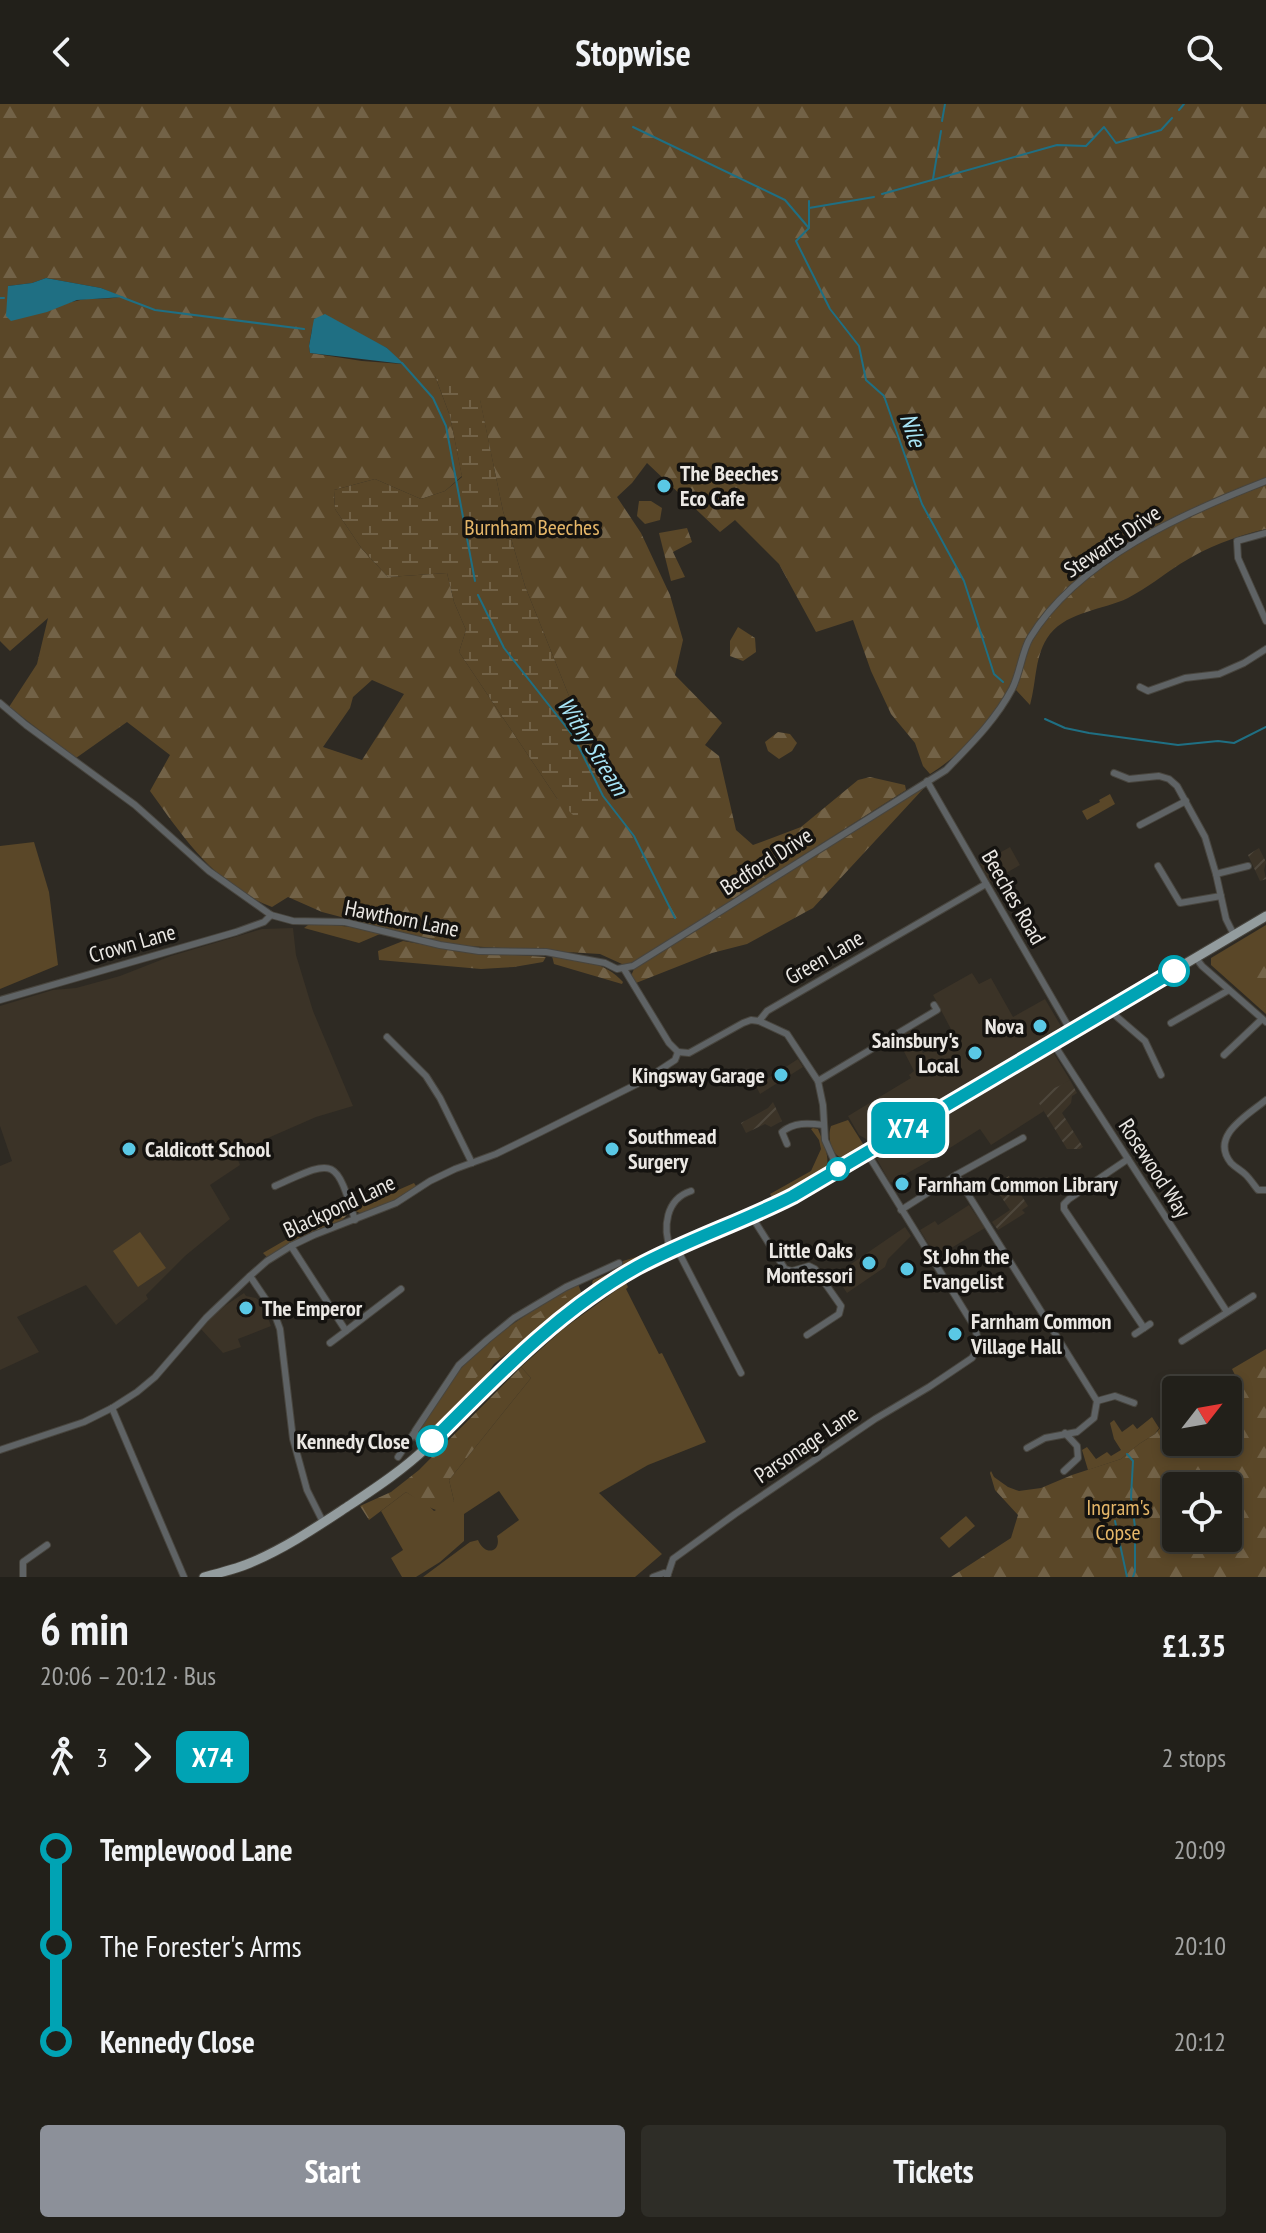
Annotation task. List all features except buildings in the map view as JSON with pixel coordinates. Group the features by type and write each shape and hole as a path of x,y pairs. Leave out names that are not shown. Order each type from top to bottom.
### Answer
{"main road":[{"path":"204,1577 251,1563 281,1548 379,1485 425,1448 534,1341 593,1294 639,1266 793,1196 1266,916"}],"street":[{"name":"Stewarts Drive","path":"927,781 946,770 995,717 1021,668 1028,640 1073,587 1142,537 1186,514 1266,482"},
{"path":"1266,533 1237,541 1238,558 1266,621"},
{"path":"1140,687 1148,691 1185,678 1219,674 1266,649"},
{"name":"Hawthorn Lane","path":"0,703 135,805 209,871 271,915 293,921 345,922 479,951 546,952 624,969"},
{"path":"1114,773 1129,779 1159,776 1177,786 1205,837 1226,919 1234,935"},
{"name":"Beeches Road","path":"927,781 1071,1031"},
{"name":"Bedford Drive","path":"624,969 688,933 927,781"},
{"path":"1140,825 1186,801"},
{"path":"1158,866 1180,903 1221,896"},
{"path":"1216,874 1248,866"},
{"name":"Green Lane","path":"678,1052 689,1053 743,1023 759,1021 767,1011 986,884"},
{"name":"Crown Lane","path":"0,1000 227,935 264,922 271,915"},
{"path":"1196,958 1264,1021 1224,1055"},
{"path":"624,969 669,1043 678,1052"},
{"path":"1171,1023 1229,990"},
{"path":"818,1081 938,1010"},
{"path":"1109,1010 1145,1041 1161,1075"},
{"path":"759,1021 787,1034 818,1081 825,1140 838,1169"},
{"path":"387,1037 426,1076 472,1163"},
{"name":"Rosewood Way","path":"1053,1043 1227,1312"},
{"name":"Blackpond Lane","path":"0,1450 84,1422 112,1408 155,1377 206,1318 267,1261 291,1246 396,1203 430,1181 541,1132 643,1081 675,1060 678,1052"},
{"path":"1255,1199 1262,1190 1230,1161 1224,1150 1225,1140 1231,1128 1266,1100"},
{"path":"787,1144 782,1132 784,1129 795,1124 824,1125"},
{"path":"867,1153 901,1210 1023,1138"},
{"path":"1128,1159 1064,1204 1064,1209 1147,1326 1135,1334"},
{"path":"275,1186 321,1167 335,1170 342,1178 355,1220"},
{"path":"956,1175 1097,1401 1094,1418 1077,1432 1045,1438 1027,1448"},
{"path":"691,1191 673,1201 667,1235 741,1373"},
{"name":"Parsonage Lane","path":"668,1576 673,1559 685,1550 875,1419 972,1358 976,1352 979,1342 972,1323 901,1210"},
{"path":"752,1217 780,1264 792,1271 809,1266 815,1269 841,1306 839,1314 807,1335"},
{"path":"291,1246 346,1331"},
{"path":"398,1457 467,1356 514,1318 566,1287 619,1263"},
{"path":"250,1276 273,1310 280,1329 293,1439 307,1490 323,1522"},
{"path":"585,1279 593,1294"},
{"path":"330,1343 401,1289"},
{"path":"1182,1341 1189,1333 1253,1296"},
{"path":"1097,1401 1115,1396 1134,1403"},
{"path":"112,1408 184,1577"},
{"path":"414,1433 425,1448"},
{"path":"1064,1471 1078,1458 1077,1446 1065,1433"},
{"path":"23,1577 23,1562 47,1545"},
{"path":"653,1577 664,1573 668,1576"}],"shaded area":[{"path":"1010,847 1020,865 990,882 980,864"},
{"path":"1259,848 1266,862 1266,879 1260,881 1248,855"},
{"name":"Caldicott School","path":"293,928 296,955 313,1011 353,1106 316,1117 268,1138 237,1157 240,1165 210,1185 230,1219 185,1256 146,1295 148,1299 116,1325 86,1285 17,1317 39,1352 0,1370 0,1166 12,1161 0,1126 0,1006 53,990 76,988 120,976 171,956 262,929"},
{"path":"972,973 979,984 991,978 1013,1017 1045,999 1062,1028 1045,1039 1070,1080 1035,1095 1044,1111 991,1145 980,1129 890,1183 866,1139 859,1135 848,1116 911,1078 909,1075 914,1071 897,1038 910,1031 923,1053 954,1035 933,995"},
{"path":"798,1059 803,1067 760,1094 756,1086"},
{"path":"1070,1080 1077,1093 1062,1113 1083,1147 1080,1149 1067,1149 1034,1095"},
{"path":"773,1102 782,1121 771,1127 765,1124 746,1133 741,1123"},
{"path":"1009,1176 1028,1206 1022,1210 1025,1213 998,1230 992,1222 1010,1210 1000,1195 1005,1191 999,1182"},
{"path":"969,1205 985,1228 936,1257 920,1230 935,1221 938,1225"},
{"name":"Little Oaks Montessori","path":"905,1227 911,1236 888,1259 885,1267 847,1293 835,1275"},
{"path":"244,1293 263,1304 271,1326 238,1339 241,1347 223,1353 200,1328"}],"green space":[{"name":"Burnham Beeches","path":"0,104 1266,104 1266,479 1164,522 1104,560 1076,583 1050,609 1027,639 1018,669 992,716 957,754 930,774 923,766 915,743 891,714 871,671 853,620 816,632 779,564 735,520 720,532 647,463 617,497 641,533 670,595 683,640 675,675 722,723 705,745 719,756 736,830 753,845 801,827 858,780 870,777 905,785 906,790 630,965 600,954 467,946 429,940 322,912 288,897 272,907 252,898 202,858 150,791 170,755 127,722 76,758 9,707 37,664 48,618 10,651 0,641","holes":["46,278 101,288 122,297 81,300 31,315 8,286","312,329 366,338 387,348 402,364 310,353","435,376 460,386 480,400 503,511 525,586 597,766 558,800 459,652 466,630 454,602 447,573 388,577 362,549 335,509 334,490 375,479 421,499 445,491 462,476 450,416","372,680 404,694 362,760 323,747 350,708 353,697"]},
{"path":"439,368 480,399 503,511 525,586 597,766 600,812 580,822 558,800 459,652 466,630 454,602 447,573 388,577 362,549 335,509 334,490 375,479 421,499 445,491 462,477 450,416 435,376"},
{"path":"1266,485 1266,529 1211,547 1128,598 1067,620 1050,634 1041,651 1030,705 1016,690 1039,627 1091,576 1162,530"},
{"path":"639,501 651,501 662,508 660,520 645,524 637,516"},
{"path":"687,528 692,542 673,552 685,577 671,581 659,533"},
{"path":"738,627 755,638 756,652 743,661 730,656 730,641"},
{"path":"778,732 790,734 797,743 792,751 779,759 768,751 765,742"},
{"path":"921,787 924,788 813,908 747,944 712,953 636,983 631,976 634,969"},
{"path":"1110,794 1115,804 1087,820 1082,811"},
{"path":"34,842 49,892 58,965 0,989 0,846"},
{"path":"322,924 380,934 359,943 304,928"},
{"path":"1266,925 1266,1014 1211,965 1211,958"},
{"path":"403,941 467,952 546,957 543,962 481,969 379,960 378,951"},
{"path":"552,956 599,966 623,982 554,964"},
{"path":"1266,965 1266,1008 1253,994 1245,973"},
{"path":"848,1120 865,1147 842,1158 834,1151 830,1130 831,1126"},
{"path":"813,1128 818,1129 825,1148 826,1168 810,1181 774,1200 770,1194 811,1171 821,1149"},
{"path":"414,1183 416,1186 389,1202 360,1213 355,1211 354,1206"},
{"path":"343,1210 348,1214 342,1220 267,1257 263,1253 313,1224"},
{"path":"140,1232 166,1268 138,1287 113,1251"},
{"path":"649,1253 648,1257 598,1286 592,1283 615,1271 623,1261"},
{"path":"626,1283 626,1289 706,1442 648,1465 599,1493 662,1554 635,1577 423,1577 470,1542 478,1540 485,1549 495,1549 497,1536 519,1520 499,1491 464,1514 464,1541 416,1577 402,1577 391,1558 403,1550 381,1511 406,1492 434,1511 454,1501 449,1480 531,1378 521,1367 563,1329"},
{"path":"578,1284 582,1294 494,1364 482,1382 424,1437 418,1430 449,1382 474,1355 516,1322"},
{"path":"575,1289 577,1294 470,1383 461,1373 492,1342"},
{"name":"Ingram's Copse","path":"1266,1349 1266,1577 951,1577 1011,1538 1018,1515 995,1490 991,1471 1008,1487 1019,1491 1041,1488 1121,1459 1162,1426 1162,1456 1242,1456 1242,1376 1236,1376 1232,1369"},
{"path":"521,1367 531,1378 449,1480 454,1501 443,1512 428,1507 406,1492 369,1520 360,1506 391,1492 419,1470"},
{"path":"1152,1417 1159,1428 1155,1434 1121,1459 1088,1470 1082,1450 1087,1447 1096,1459 1107,1452 1111,1456 1121,1450 1110,1423 1114,1420 1122,1432 1133,1424 1137,1429"},
{"path":"966,1516 975,1526 949,1548 940,1538"}],"water":[{"path":"46,278 101,288 124,297 77,300 11,321 6,316 8,286"},
{"path":"325,314 387,348 404,364 310,353 314,319"}],"waterway":[{"path":"942,121 945,104"},
{"path":"1179,110 1184,104"},
{"path":"882,194 1057,145 1086,146 1104,127 1116,143 1161,130 1172,118"},
{"path":"633,127 785,200 808,227"},
{"path":"933,179 941,131"},
{"path":"809,208 874,197"},
{"name":"Nile","path":"809,201 809,228 796,241 830,309 859,346 866,380 884,396 922,504 964,581 994,674 1003,682"},
{"name":"Withy Stream","path":"121,297 155,310 304,329"},
{"name":"Withy Stream","path":"402,363 433,398 446,426 475,581"},
{"name":"Withy Stream","path":"478,595 504,648 574,737 603,796 634,836 675,918"},
{"path":"1045,719 1065,728 1089,733 1178,745 1218,741 1234,743 1266,727"},
{"path":"1127,1454 1133,1461 1133,1577"},
{"path":"1115,1521 1127,1577"}],"bus line":[{"name":"X74","path":"432,1441 534,1341 593,1294 639,1266 793,1196 1174,971"}],"place":[{"name":"The Beeches Eco Cafe","path":"664,486"},
{"name":"Nova","path":"1040,1026"},
{"name":"Sainsbury's Local","path":"975,1053"},
{"name":"Kingsway Garage","path":"781,1075"},
{"name":"Caldicott School","path":"129,1149"},
{"name":"Southmead Surgery","path":"612,1149"},
{"name":"Farnham Common Library","path":"902,1184"},
{"name":"Little Oaks Montessori","path":"869,1263"},
{"name":"St John the Evangelist","path":"907,1269"},
{"name":"The Emperor","path":"246,1308"},
{"name":"Farnham Common Village Hall","path":"955,1334"},
{"name":"Kennedy Close","path":"432,1441"}]}
